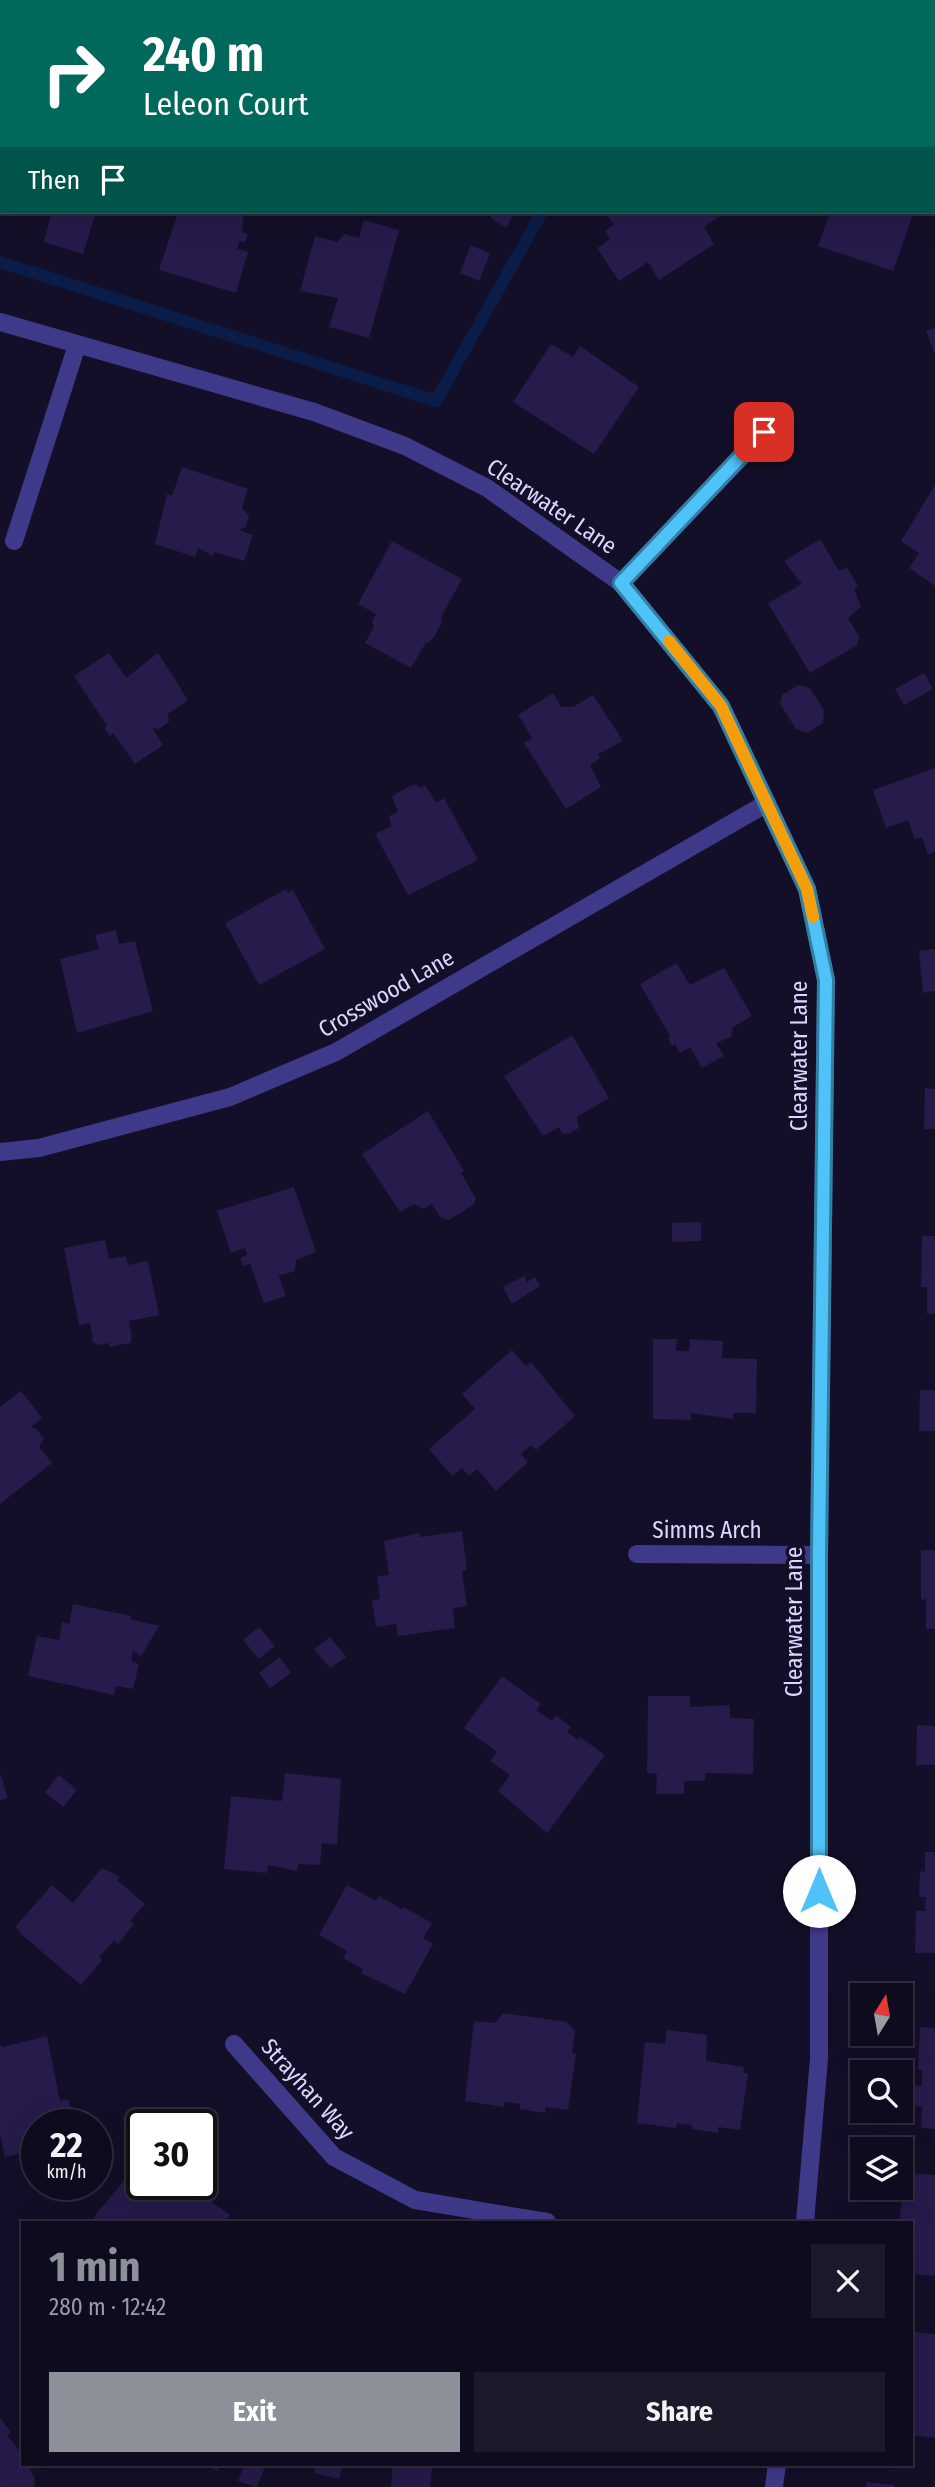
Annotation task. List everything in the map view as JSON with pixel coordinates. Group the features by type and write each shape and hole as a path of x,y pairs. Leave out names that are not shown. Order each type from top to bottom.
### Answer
{"street":[{"name":"Clearwater Lane","path":"0,321 314,412 405,446 487,488 621,583 721,706 807,889 826,980 819,1555 819,2059 805,2221"},
{"path":"14,541 78,345"},
{"path":"621,583 782,414"},
{"name":"Crosswood Lane","path":"0,1152 39,1148 230,1097 336,1052 767,803"},
{"name":"Simms Arch","path":"637,1554 819,1555"},
{"name":"Strayhan Way","path":"234,2044 334,2157 415,2200 541,2221"},
{"path":"774,2487 777,2466"}],"building":[{"path":"51,214 95,214 83,254 44,242"},
{"path":"177,214 244,214 242,232 248,234 245,243 240,241 237,249 248,252 236,293 159,270"},
{"path":"493,214 514,214 506,228 490,218"},
{"path":"606,214 724,214 704,227 714,244 659,280 648,262 619,281 597,248 610,239 605,231 614,225"},
{"path":"829,214 913,214 893,271 818,246"},
{"path":"364,220 399,230 369,338 329,327 338,298 300,291 315,236 337,242 345,234 359,238"},
{"path":"471,245 490,254 479,281 460,273"},
{"path":"935,328 935,355 926,331"},
{"path":"551,344 573,357 580,346 639,387 594,454 513,402"},
{"path":"182,467 248,489 242,508 249,516 246,527 239,530 253,535 244,561 215,552 213,556 198,548 195,557 155,544 167,494 172,496"},
{"path":"935,485 935,586 909,568 919,553 901,541"},
{"path":"820,539 839,571 847,567 858,586 854,589 861,607 848,618 859,637 857,645 810,673 768,603 802,584 784,561"},
{"path":"392,541 462,579 442,615 441,624 434,637 426,642 411,668 365,643 374,627 372,621 376,614 358,604"},
{"path":"109,653 126,678 158,653 188,700 168,714 169,722 159,729 152,728 163,745 135,764 113,733 110,736 104,728 107,726 74,676"},
{"path":"924,673 933,689 904,705 895,689"},
{"path":"798,685 810,688 824,710 823,723 807,733 796,729 780,704 782,695"},
{"path":"553,693 561,707 573,707 593,695 623,741 598,754 600,758 590,765 601,787 566,809 524,743 532,738 518,715"},
{"path":"935,768 935,852 928,855 922,837 915,839 908,820 886,828 873,790"},
{"path":"414,784 421,788 425,785 436,803 444,798 478,860 408,895 375,834 391,826 389,816 398,812 392,796"},
{"path":"286,889 288,893 293,890 325,949 259,985 225,923"},
{"path":"116,930 119,944 135,941 153,1011 77,1033 60,959 99,949 95,935"},
{"path":"935,949 935,991 923,993 919,951"},
{"path":"676,963 690,985 724,968 752,1016 733,1027 731,1037 716,1043 724,1056 702,1068 690,1047 680,1053 675,1044 672,1046 668,1038 670,1036 640,984"},
{"path":"572,1035 609,1098 577,1117 579,1128 568,1134 562,1133 559,1127 543,1136 504,1076"},
{"path":"925,1088 935,1089 935,1129 924,1129"},
{"path":"428,1111 464,1171 461,1173 476,1199 473,1205 449,1220 441,1218 432,1204 423,1209 414,1204 400,1212 362,1154"},
{"path":"294,1187 316,1252 296,1260 295,1271 282,1275 278,1273 286,1296 264,1303 250,1264 243,1266 240,1258 247,1255 245,1248 231,1253 217,1211"},
{"path":"701,1222 701,1241 672,1242 672,1223"},
{"path":"922,1236 935,1236 935,1314 927,1314 927,1287 921,1287"},
{"path":"105,1240 109,1259 126,1256 128,1265 148,1261 159,1315 129,1321 132,1338 130,1343 109,1347 109,1343 99,1345 93,1342 90,1323 79,1325 64,1248"},
{"path":"524,1276 527,1282 535,1277 540,1286 512,1304 503,1287"},
{"path":"653,1339 677,1339 676,1351 689,1351 690,1339 723,1341 722,1358 757,1359 756,1413 733,1413 733,1419 691,1413 691,1420 653,1419"},
{"path":"512,1350 526,1366 531,1362 575,1416 536,1450 531,1445 521,1454 528,1462 496,1491 477,1469 469,1476 462,1468 452,1476 429,1449 475,1409 462,1394"},
{"path":"920,1390 935,1390 935,1431 919,1431"},
{"path":"21,1391 42,1418 30,1428 35,1428 44,1438 39,1447 52,1463 0,1504 0,1407"},
{"path":"462,1531 467,1570 462,1571 467,1606 453,1608 455,1628 398,1636 396,1624 376,1627 372,1600 380,1599 377,1576 389,1575 384,1541 419,1533 420,1537"},
{"path":"921,1550 935,1550 935,1629 926,1629 926,1599 921,1600"},
{"path":"73,1604 131,1616 130,1619 159,1626 141,1656 133,1651 131,1661 139,1664 133,1689 116,1686 114,1695 28,1676 37,1636 59,1640 62,1622 69,1624"},
{"path":"259,1627 275,1646 259,1659 243,1640"},
{"path":"330,1637 346,1657 330,1668 314,1649"},
{"path":"280,1657 291,1673 270,1688 259,1673"},
{"path":"502,1676 541,1704 536,1710 552,1721 556,1715 571,1727 567,1732 578,1740 580,1737 605,1755 547,1833 498,1791 510,1775 490,1761 497,1752 464,1728"},
{"path":"648,1696 690,1696 690,1707 730,1705 730,1718 754,1719 753,1774 705,1773 705,1781 684,1781 684,1794 656,1794 657,1774 647,1773"},
{"path":"917,1725 935,1726 935,1765 916,1765"},
{"path":"0,1773 8,1798 0,1800"},
{"path":"285,1773 341,1779 337,1845 322,1843 320,1865 298,1864 297,1871 268,1865 267,1873 224,1869 231,1796 282,1801"},
{"path":"59,1775 77,1790 63,1807 45,1792"},
{"path":"925,1852 935,1852 935,1953 915,1953 916,1911 925,1911 926,1897 919,1897 920,1871 925,1872"},
{"path":"102,1868 120,1877 117,1880 145,1904 130,1921 134,1924 118,1944 114,1940 99,1957 102,1960 81,1985 20,1933 16,1926 52,1885 73,1903"},
{"path":"347,1885 376,1901 379,1896 432,1923 423,1938 433,1944 405,1994 361,1973 363,1969 343,1958 347,1951 319,1935"},
{"path":"503,2013 567,2022 575,2031 572,2053 576,2054 568,2110 546,2107 545,2113 520,2109 520,2104 504,2102 504,2107 465,2101 474,2021 495,2023"},
{"path":"920,2027 935,2028 935,2129 921,2128 922,2107 913,2106 914,2085 922,2086 922,2070 918,2070"},
{"path":"667,2030 707,2035 706,2061 744,2067 743,2073 748,2073 740,2130 718,2127 718,2133 692,2129 692,2125 677,2123 676,2128 637,2123 645,2042 665,2044"},
{"path":"47,2036 60,2101 68,2099 71,2109 21,2109 21,2153 5,2157 0,2134 0,2044 3,2047"},
{"path":"913,2173 935,2175 935,2276 913,2274 913,2221 900,2219 902,2200 913,2200"},
{"path":"126,2178 126,2200 214,2200 212,2202 230,2215 226,2221 91,2221 108,2200 112,2200 112,2195"},
{"path":"913,2332 935,2334 935,2438 913,2435"},
{"path":"0,2418 11,2432 7,2435 21,2453 21,2466 28,2466 35,2479 34,2487 0,2487"},
{"path":"244,2466 265,2466 257,2487 238,2481"},
{"path":"316,2466 342,2466 339,2479 314,2473"},
{"path":"393,2466 432,2468 430,2487 391,2487"},
{"path":"867,2482 894,2485 894,2487 866,2487"}],"waterway":[{"path":"0,262 436,401 541,214"}],"slow traffic":[{"path":"669,641 721,706 807,889 813,917"}],"route":[{"path":"764,432 621,583 721,706 807,889 826,980 819,1555 819,1891"}]}
